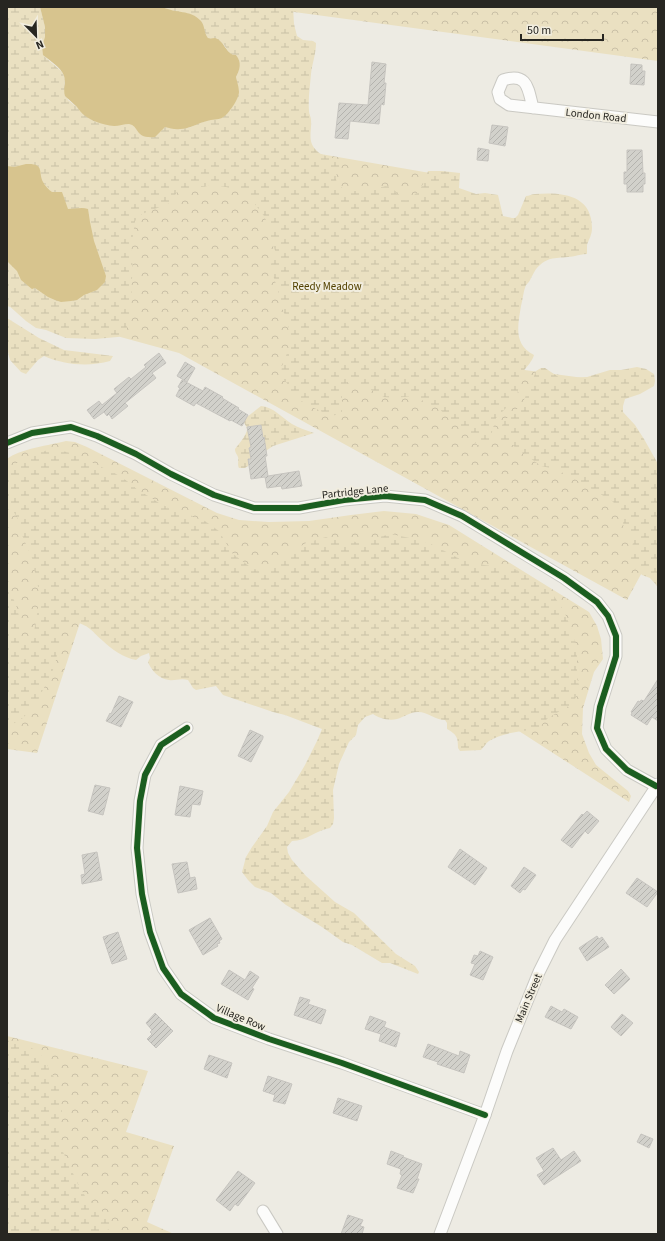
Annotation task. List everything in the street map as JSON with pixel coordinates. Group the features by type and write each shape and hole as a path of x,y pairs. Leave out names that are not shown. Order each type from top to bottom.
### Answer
{"street":[{"name":"London Road","path":"533,108 658,122"},
{"name":"Partridge Lane","path":"7,443 32,433 71,428 97,436 136,454 171,474 214,495 254,508 299,508 344,500 385,496 424,500 462,516 564,578 597,602 608,616 616,636 616,656 600,707 597,728 606,749 627,770 657,785"},
{"name":"Village Row","path":"187,728 160,745 145,775 140,801 137,848 142,894 150,932 163,968 181,994 214,1018 269,1040 342,1063 485,1115"},
{"name":"Main Street","path":"440,1234 485,1115 509,1044 539,972 555,940 657,785"},
{"path":"263,1210 277,1234"}],"green space":[{"path":"7,7 40,7 45,27 45,38 42,46 45,57 63,74 68,100 81,112 93,121 113,126 130,124 155,137 165,127 185,129 212,119 222,118 231,109 239,93 236,77 239,69 239,63 236,55 230,53 221,42 208,38 201,22 182,13 163,7 293,7 294,24 297,36 303,40 313,41 316,43 309,97 309,112 311,120 310,136 313,147 322,155 335,159 342,164 337,173 336,181 345,190 349,192 388,186 405,201 418,192 428,171 442,171 460,173 459,188 476,194 485,193 498,195 503,216 515,218 518,215 526,196 533,194 545,193 564,195 581,202 587,208 591,217 592,228 587,245 587,254 552,259 544,262 537,268 526,285 520,313 518,334 527,351 534,355 531,362 522,374 517,397 496,418 490,448 478,446 464,431 438,408 413,396 394,398 384,397 371,390 363,389 358,383 348,382 342,393 342,412 333,416 318,410 288,393 287,383 282,378 281,374 282,366 289,348 290,340 288,322 281,306 278,290 270,266 276,258 275,250 271,242 269,226 264,216 254,203 237,190 212,185 192,187 182,190 177,192 170,203 142,214 135,221 131,250 133,270 131,287 132,296 130,313 127,316 127,330 125,334 118,337 95,339 66,338 46,330 36,328 7,304 7,261 17,271 21,280 29,287 35,288 48,297 60,302 77,300 84,295 97,290 106,276 94,241 90,217 83,208 68,209 65,200 61,195 56,192 52,192 43,182 39,168 21,165 14,167 7,166"},
{"path":"257,7 658,7 658,61"},
{"name":"Reedy Meadow","path":"7,93 309,152 430,173 481,364 591,379 658,543 627,600 179,353 7,306"},
{"path":"7,318 39,338 64,350 113,356 110,361 102,363 77,364 44,356 38,360 26,374 21,372 10,360 8,352"},
{"path":"637,367 646,369 654,374 654,386 640,394 625,399 623,412 635,425 658,464 658,587 650,578 642,575 628,560 633,543 631,538 624,531 622,513 620,509 612,501 555,469 541,466 512,445 502,442 499,438 500,430 504,421 523,402 536,371 541,368 545,368 560,378 566,378 587,377 610,370 621,370"},
{"path":"261,406 270,408 288,422 314,433 273,446 251,461 245,468 239,468 238,457 235,449 247,431 243,420"},
{"path":"66,441 75,442 87,447 217,513 239,520 269,522 309,521 384,511 416,514 449,525 589,612 597,626 601,639 603,659 594,672 583,708 582,734 589,753 596,765 628,791 631,796 629,802 398,653 104,550 37,753 7,749 7,459 27,450"},
{"path":"54,449 75,454 116,474 139,491 159,503 173,510 186,512 195,518 205,521 219,531 232,553 253,569 263,572 269,573 276,561 306,543 326,537 332,540 340,539 356,542 391,534 431,544 460,559 463,558 484,565 510,568 527,574 550,590 564,611 573,633 577,655 577,678 579,685 579,691 574,703 548,718 539,730 520,731 494,738 481,750 460,751 458,748 458,741 453,733 447,729 447,723 445,720 438,719 422,712 415,712 394,720 384,719 373,714 365,717 358,725 356,735 349,742 339,764 333,790 333,824 330,828 297,841 292,841 287,847 288,853 292,860 306,876 335,902 354,913 396,954 415,966 419,972 418,974 390,963 382,963 352,945 343,942 286,905 271,893 255,887 242,872 246,857 267,826 273,812 289,792 305,765 322,729 285,715 223,695 216,686 196,690 188,680 171,680 162,678 153,671 149,665 149,653 136,660 127,657 110,647 88,627 75,622 62,630 51,676 34,707 23,718 7,729 7,589 19,614 19,638 21,642 25,644 34,632 40,596 32,558 22,535 17,517 7,502 7,470 29,456"},
{"path":"7,1036 148,1071 126,1132 174,1146 147,1222 174,1234 7,1234"},
{"path":"7,1040 26,1045 39,1052 52,1073 59,1089 62,1112 57,1122 59,1131 58,1136 63,1152 85,1196 102,1211 108,1219 111,1226 104,1234 7,1234"}],"shaded area":[{"path":"40,7 163,7 188,13 197,17 201,21 208,38 215,38 221,42 230,53 236,55 238,58 240,66 236,77 239,95 230,110 222,118 209,120 184,129 165,127 155,137 148,137 140,134 135,127 129,124 114,126 100,123 83,114 65,96 65,78 63,73 43,55 42,46 45,37 45,27"},
{"path":"26,164 36,165 40,169 43,182 48,189 52,192 62,192 68,209 88,209 94,241 106,276 105,282 97,290 84,295 77,300 61,302 48,297 35,288 32,289 21,280 17,271 7,261 7,166 14,167"}],"building":[{"path":"372,62 386,64 384,105 381,104 379,124 350,121 348,139 335,138 339,103 368,105"},
{"path":"631,64 642,65 642,71 645,71 644,85 630,84"},
{"path":"492,125 508,127 505,146 489,143"},
{"path":"478,148 489,150 488,161 477,160"},
{"path":"627,150 642,150 643,173 645,173 643,192 627,192 627,184 624,184 624,172 627,172"},
{"path":"159,353 166,363 152,373 156,378 125,403 128,406 112,419 109,414 107,416 104,412 94,419 87,410 99,401 102,405 117,393 114,389 129,377 131,379 146,367 144,365"},
{"path":"185,362 195,368 187,382 177,376"},
{"path":"182,380 203,391 205,387 239,408 238,409 248,415 242,426 196,403 194,406 176,396 180,388 178,387"},
{"path":"261,425 267,456 265,456 268,476 299,471 302,486 282,489 281,486 267,488 265,477 251,479 248,459 251,459 249,448 251,447 247,427"},
{"path":"658,679 658,721 652,717 647,725 631,715 631,712 638,701 644,701"},
{"path":"119,696 133,702 121,727 106,721 110,713 111,714"},
{"path":"250,730 263,736 251,762 238,756"},
{"path":"95,785 110,788 103,815 88,811"},
{"path":"180,786 203,791 200,805 192,804 190,817 175,815"},
{"path":"587,811 599,821 588,834 585,831 572,848 561,840 582,814 583,815"},
{"path":"460,849 487,868 475,885 448,867"},
{"path":"97,852 102,880 82,884 81,875 85,874 82,855"},
{"path":"187,862 190,878 195,877 197,889 178,893 172,864"},
{"path":"524,867 536,875 525,890 523,889 520,893 511,886"},
{"path":"637,878 658,892 647,907 626,893"},
{"path":"210,918 222,939 219,941 220,943 217,944 218,946 203,955 189,930"},
{"path":"118,932 127,959 112,964 103,937"},
{"path":"597,936 599,939 602,937 609,947 587,961 579,948"},
{"path":"480,951 493,957 483,980 470,975 475,964 471,963 474,955 478,956"},
{"path":"621,969 630,979 614,994 605,985"},
{"path":"229,970 245,980 250,971 259,977 252,988 254,989 248,1000 221,984"},
{"path":"300,997 310,1000 308,1004 326,1010 321,1024 294,1015"},
{"path":"551,1006 562,1012 564,1009 578,1017 571,1029 545,1017"},
{"path":"155,1013 173,1031 156,1048 147,1039 152,1034 150,1032 152,1030 146,1023"},
{"path":"622,1014 633,1023 621,1036 611,1027"},
{"path":"370,1016 386,1022 384,1027 400,1033 396,1047 379,1041 381,1034 365,1029"},
{"path":"428,1044 459,1056 460,1051 470,1055 464,1073 437,1064 438,1062 423,1057"},
{"path":"209,1055 232,1063 227,1078 204,1069"},
{"path":"268,1076 292,1084 285,1104 273,1101 275,1095 263,1091"},
{"path":"338,1098 362,1106 357,1121 333,1113"},
{"path":"641,1134 653,1139 649,1148 637,1142"},
{"path":"553,1148 561,1160 574,1151 581,1161 544,1185 537,1175 544,1171 536,1158"},
{"path":"391,1151 422,1164 417,1179 419,1179 413,1193 397,1188 402,1175 400,1174 401,1169 387,1164"},
{"path":"238,1171 255,1183 238,1206 235,1204 230,1211 216,1200"},
{"path":"348,1215 363,1220 360,1226 364,1227 362,1234 341,1234"}],"cycle path":[{"path":"7,443 32,433 71,427 97,436 136,454 171,474 214,495 254,508 299,508 344,500 385,496 425,500 462,516 564,578 597,602 608,616 616,636 616,656 600,707 597,728 606,749 627,770 656,786"},
{"path":"187,728 161,745 145,775 140,801 137,848 142,894 150,932 163,968 181,994 214,1018 269,1039 342,1063 485,1115"}]}
